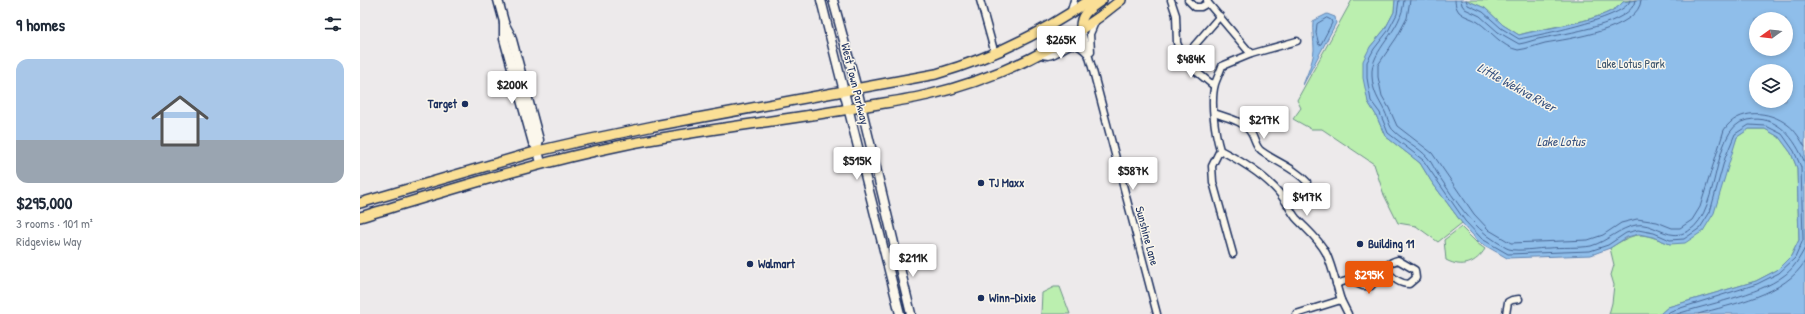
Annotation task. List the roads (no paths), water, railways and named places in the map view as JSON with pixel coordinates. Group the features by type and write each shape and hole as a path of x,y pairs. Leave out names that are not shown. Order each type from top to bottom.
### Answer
{"main road":[{"path":"498,0 504,22 511,36 523,78 539,140 538,149 541,163"},
{"name":"West Town Parkway","path":"821,0 850,109 900,314"},
{"name":"West Town Parkway","path":"833,0 857,89 911,314"},
{"path":"360,203 425,185 538,149 616,133 929,76 964,66 995,54 1033,36 1090,0"},
{"path":"1081,29 1080,21 1083,16 1102,0"},
{"path":"360,217 541,163 624,144 850,109 914,98 946,90 999,73 1038,54 1081,29 1121,0"},
{"path":"694,132 716,115"},
{"path":"669,137 686,127 694,119"},
{"path":"398,206 405,197 425,185"}],"street":[{"path":"980,0 995,54"},
{"path":"1070,14 1074,0"},
{"path":"1171,0 1176,15 1177,43 1183,56 1192,68 1214,86"},
{"path":"1188,0 1195,7 1201,7 1207,2 1251,54"},
{"path":"1194,46 1220,16"},
{"name":"Sunshine Lane","path":"1094,71 1090,34 1097,18"},
{"name":"Sunshine Lane","path":"1081,29 1094,71 1157,314"},
{"path":"1233,254 1213,182 1212,166 1220,150 1214,130 1214,86 1222,66 1251,54 1297,41"},
{"path":"1038,54 1049,56 1068,46 1076,45 1089,54"},
{"path":"1214,113 1243,123 1252,133 1255,143 1260,150 1302,176 1307,182"},
{"path":"1220,150 1240,160 1262,176 1283,197 1291,212 1304,227 1315,236 1321,244 1330,264 1341,300 1348,314"},
{"path":"1336,284 1349,280 1363,286 1371,286 1384,269 1389,264 1398,260 1415,270 1416,278 1409,284 1404,284 1399,282 1384,269"},
{"path":"1506,314 1508,302 1519,299"},
{"path":"1296,314 1341,300"}],"water":[{"name":"Lake Lotus","path":"1395,0 1466,0 1485,8 1503,25 1519,35 1590,19 1615,9 1623,2 1637,0 1805,0 1805,314 1660,314 1668,307 1756,281 1777,270 1791,256 1799,240 1797,168 1791,153 1779,137 1765,129 1749,129 1737,137 1714,213 1703,231 1685,243 1670,244 1653,237 1639,234 1627,237 1610,248 1591,255 1507,258 1479,242 1462,223 1431,181 1420,163 1385,136 1376,115 1368,102 1363,78 1363,61 1370,47 1385,29 1394,12"},
{"path":"1327,14 1335,17 1336,23 1303,85 1310,68 1314,50 1313,21"}],"place":[{"name":"Target","path":"465,104"},
{"name":"TJ Maxx","path":"981,183"},
{"name":"Building 11","path":"1360,244"},
{"name":"Walmart","path":"750,264"},
{"name":"Winn-Dixie","path":"981,298"}],"park label":[{"name":"Lake Lotus Park","path":"1631,64"}],"water label":[{"name":"Little Wekiva River","path":"1517,87"}]}
